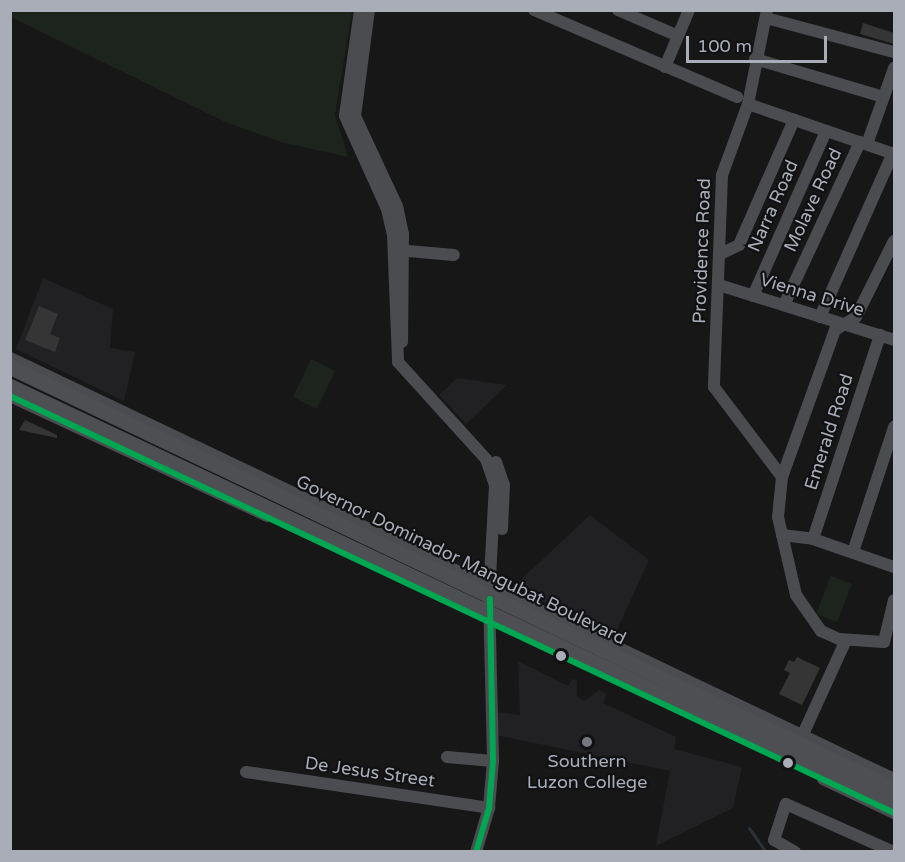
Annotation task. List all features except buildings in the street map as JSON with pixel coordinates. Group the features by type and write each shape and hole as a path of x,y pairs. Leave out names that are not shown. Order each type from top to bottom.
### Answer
{"main road":[{"name":"Governor Dominador Mangubat Boulevard","path":"10,367 314,512 493,593 894,789"},
{"name":"Governor Dominador Mangubat Boulevard","path":"10,386 492,617 797,741 894,804"},
{"path":"308,527 314,512"}],"street":[{"path":"360,10 346,121 387,209 398,250"},
{"path":"369,10 356,116 397,206 398,362 486,459 493,473 496,498 492,617 493,761 489,808 476,852"},
{"path":"618,10 678,36"},
{"path":"665,67 689,10"},
{"path":"536,11 737,97"},
{"path":"766,14 894,52"},
{"name":"Providence Road","path":"766,14 754,59 748,104 722,174 714,387 783,477"},
{"path":"754,59 883,97"},
{"name":"Molave Road","path":"784,305 863,143 894,68"},
{"path":"748,104 894,154 820,317"},
{"path":"720,254 739,245 794,120"},
{"name":"Narra Road","path":"753,296 826,130"},
{"path":"894,241 856,318 835,330 783,477 778,509 782,535 802,609 821,631 843,640 884,642 894,600"},
{"path":"398,250 454,255"},
{"name":"Vienna Drive","path":"719,285 894,340"},
{"name":"Emerald Road","path":"813,539 880,335"},
{"name":"Governor Dominador Mangubat Boulevard","path":"10,358 493,593"},
{"name":"Governor Dominador Mangubat Boulevard","path":"10,396 492,617 894,813"},
{"path":"853,552 894,427"},
{"path":"782,535 813,539 894,567"},
{"path":"797,741 843,640"},
{"name":"Governor Dominador Mangubat Boulevard","path":"797,741 894,779"},
{"path":"447,757 493,761"},
{"name":"De Jesus Street","path":"246,772 489,808"},
{"path":"795,852 783,848 774,840 786,804 889,850"}],"shaded area":[{"path":"10,11 352,11 335,115 348,157 281,142 223,121 11,17"},
{"path":"43,278 113,309 110,348 135,352 124,401 16,349"},
{"path":"311,359 335,371 317,409 293,397"},
{"path":"457,378 507,385 466,424 439,395"},
{"path":"590,515 649,560 614,637 513,587"},
{"path":"831,576 852,584 837,622 816,614"},
{"path":"518,661 568,686 572,679 577,680 577,697 585,701 599,690 607,694 603,703 676,737 674,749 742,767 733,808 656,846 670,771 496,735 496,712 520,715"}],"waterway":[{"path":"749,828 766,852"}],"transit line":[{"path":"10,396 894,813"},
{"path":"476,852 489,808 493,761 490,599"}],"place":[{"name":"Southern Luzon College","path":"587,742"}]}
